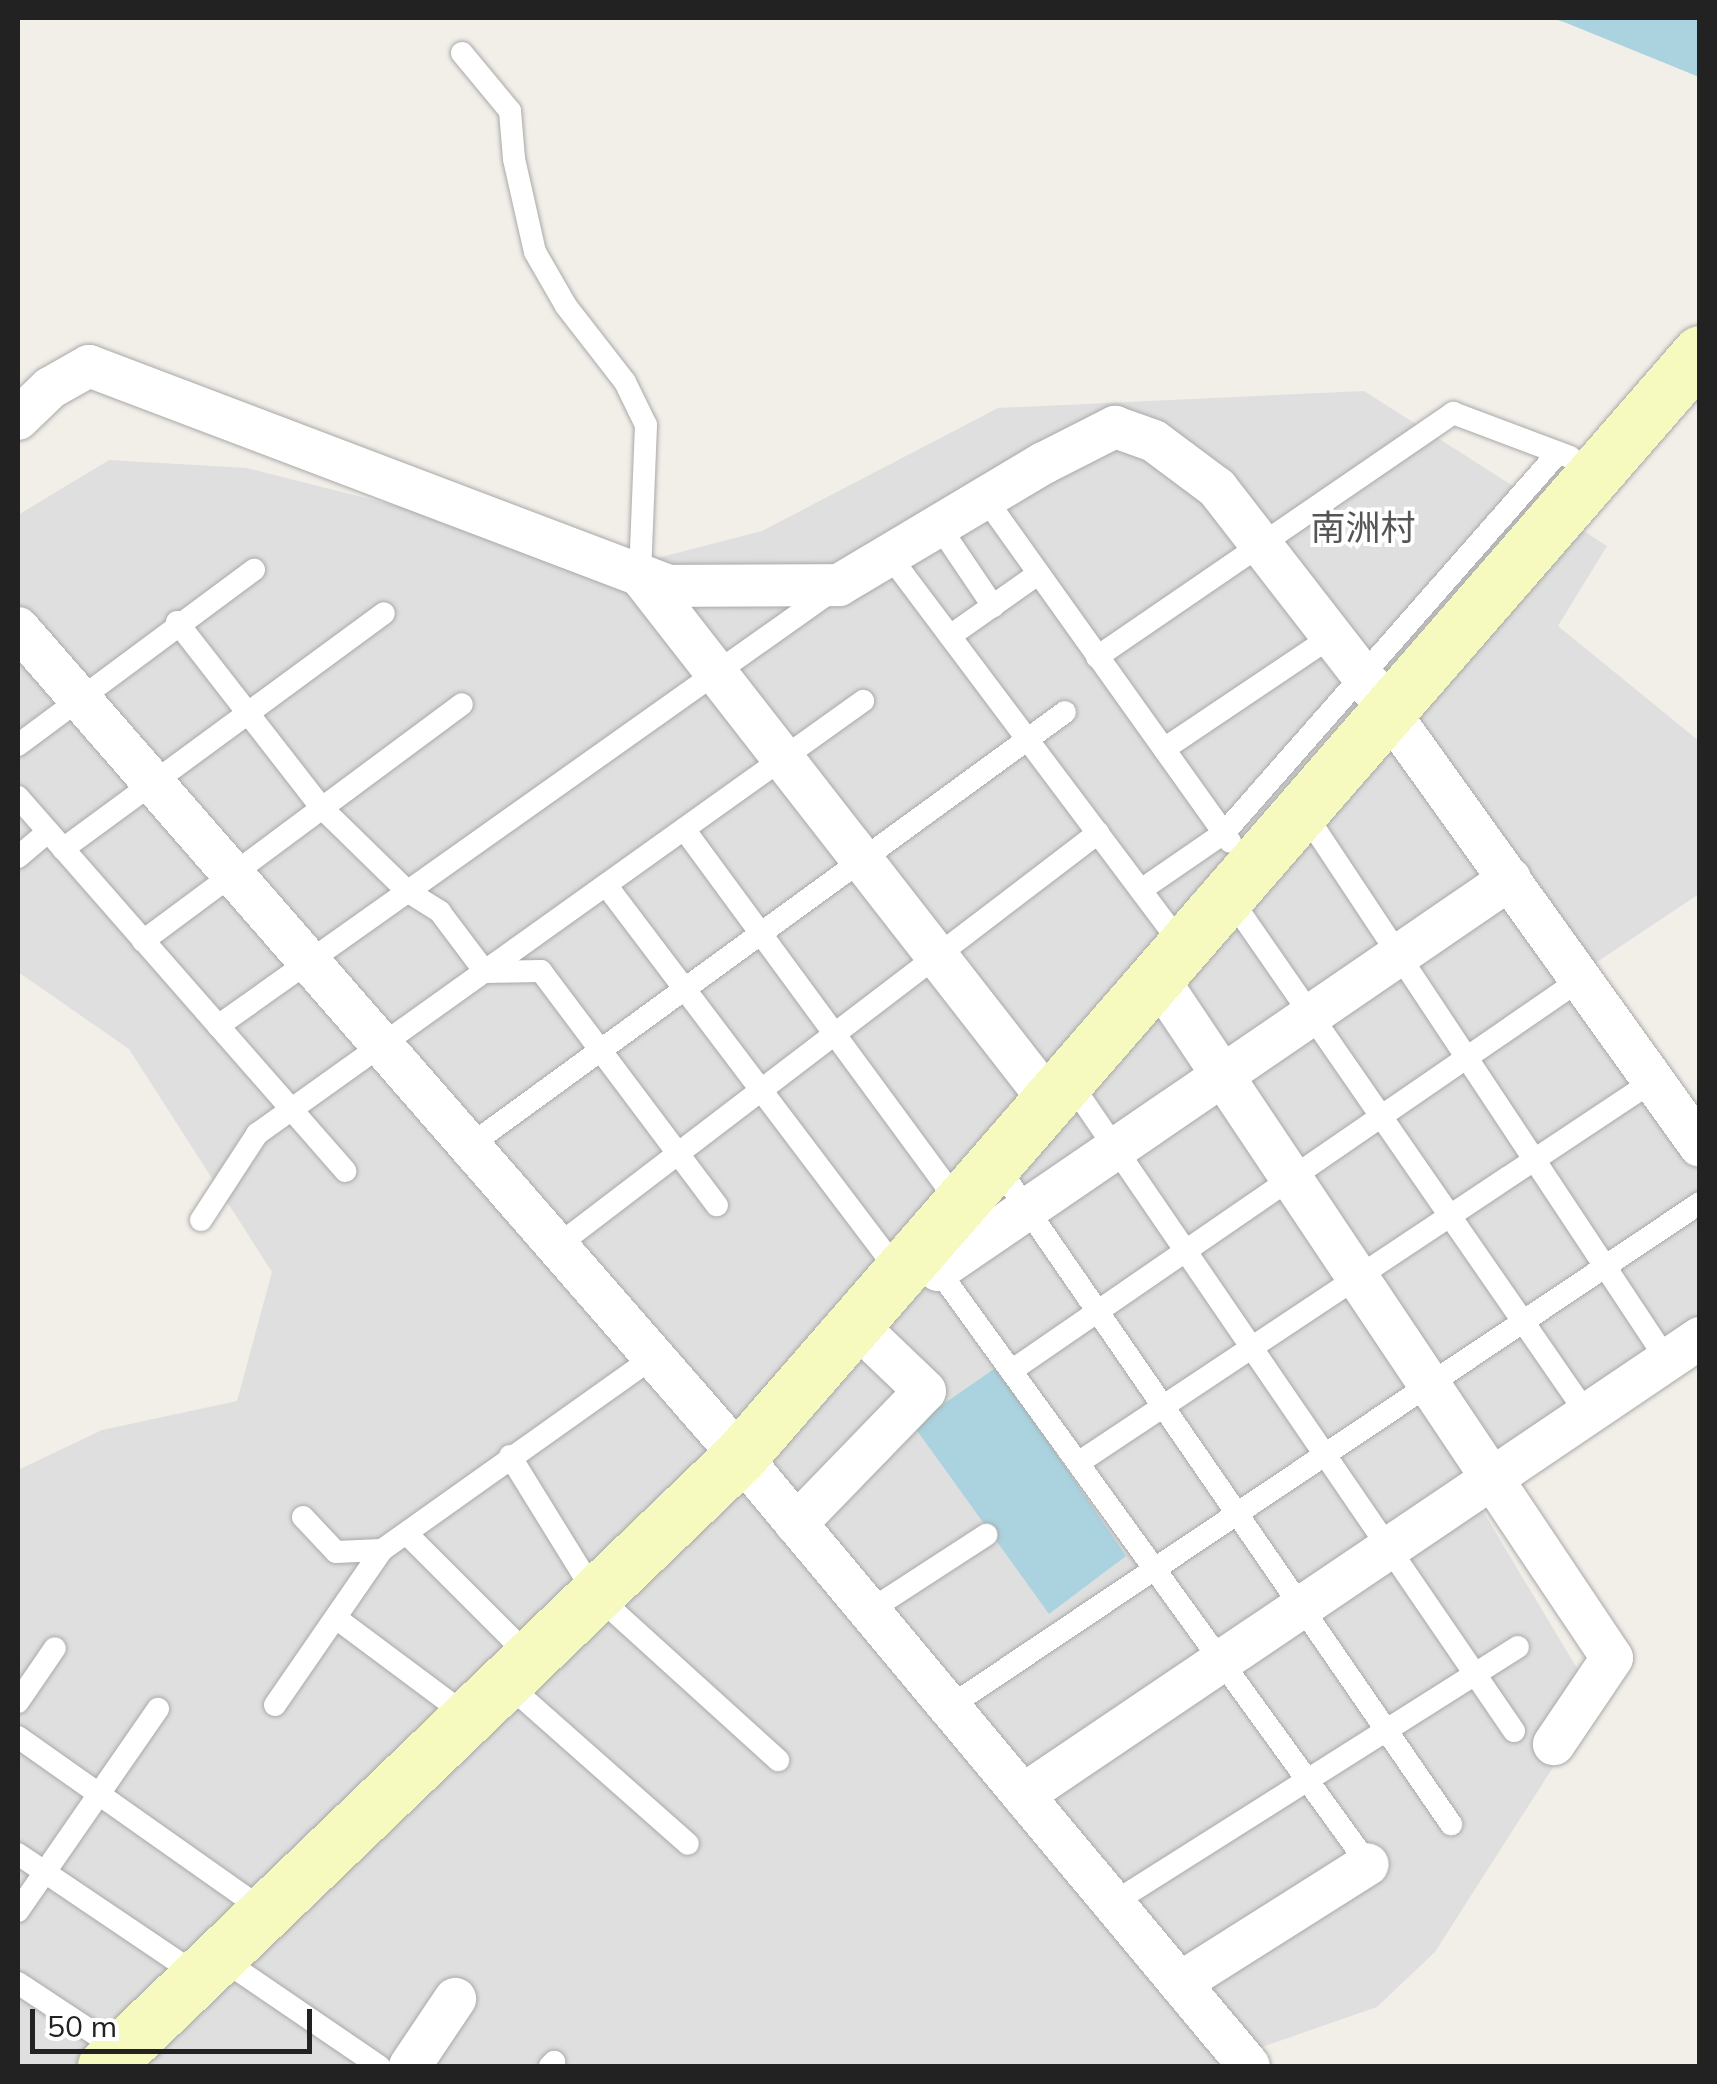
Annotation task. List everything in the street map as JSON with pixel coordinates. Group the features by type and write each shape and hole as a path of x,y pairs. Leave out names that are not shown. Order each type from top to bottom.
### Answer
{"street":[{"path":"113,2059 740,1456 919,1263 959,1204 1169,962 1234,866 1302,809 1376,693 1578,460 1700,353"},
{"path":"18,419 50,388 89,366 669,586 840,585 984,498 1116,427 1154,441 1216,488 1332,636 1700,1146"},
{"path":"640,575 937,956 1058,1090"},
{"path":"18,628 740,1456 1249,2066"},
{"path":"919,1263 1028,1209 1510,879"},
{"path":"1169,962 1223,1075 1612,1658 1554,1744"},
{"path":"796,1524 925,1391 857,1326"},
{"path":"1023,1795 1683,1349"},
{"path":"1180,1983 1368,1864"},
{"path":"410,2066 455,1999"}],"lane":[{"path":"462,53 510,111 514,160 534,252 566,306 625,382 646,425 640,575"},
{"path":"1098,657 1452,413 1578,460"},
{"path":"984,498 1164,749 1234,866 1310,1015 1587,1414"},
{"path":"940,526 993,606"},
{"path":"890,555 1141,890 1169,962"},
{"path":"18,745 254,570"},
{"path":"950,636 1038,574"},
{"path":"218,1026 840,585"},
{"path":"18,857 56,840 153,783 384,613"},
{"path":"179,623 321,807 407,891 440,912 485,972"},
{"path":"1164,749 1332,636"},
{"path":"1141,890 1234,866 1376,693"},
{"path":"201,1220 257,1134 862,701"},
{"path":"143,941 462,704"},
{"path":"470,1146 1065,712"},
{"path":"18,797 345,1171"},
{"path":"1302,809 1604,1266 1683,1349"},
{"path":"684,829 959,1204"},
{"path":"557,1246 1098,833"},
{"path":"606,885 760,1090 919,1263 1011,1371 1368,1864"},
{"path":"485,972 541,971 717,1205"},
{"path":"1011,1371 1581,979"},
{"path":"1078,1463 1653,1081"},
{"path":"1058,1090 1115,1149 1514,1730"},
{"path":"995,1162 1451,1824"},
{"path":"950,1707 1700,1202"},
{"path":"276,1705 382,1550 654,1358"},
{"path":"510,1456 596,1595 778,1760"},
{"path":"303,1518 336,1552 382,1550"},
{"path":"406,1534 501,1685 688,1844"},
{"path":"869,1611 986,1535"},
{"path":"336,1618 501,1685"},
{"path":"1113,1903 1518,1647"},
{"path":"18,1702 56,1648"},
{"path":"18,1911 158,1709"},
{"path":"18,1737 266,1912"},
{"path":"18,1854 378,2066"},
{"path":"18,1982 113,2059"}],"shaded area":[{"path":"1364,391 1607,546 1558,626 1699,741 1699,894 1588,968 1699,1111 1699,1359 1481,1508 1596,1700 1435,1952 1377,2007 1207,2066 18,2066 18,1470 102,1430 237,1401 272,1272 129,1049 18,972 18,515 109,460 247,468 630,565 762,531 998,408"}],"water":[{"path":"1551,18 1699,18 1699,77 1564,22"},
{"path":"997,1367 1126,1556 1049,1614 913,1425"}],"district":[{"name":"南洲村","path":"1363,527"}]}
